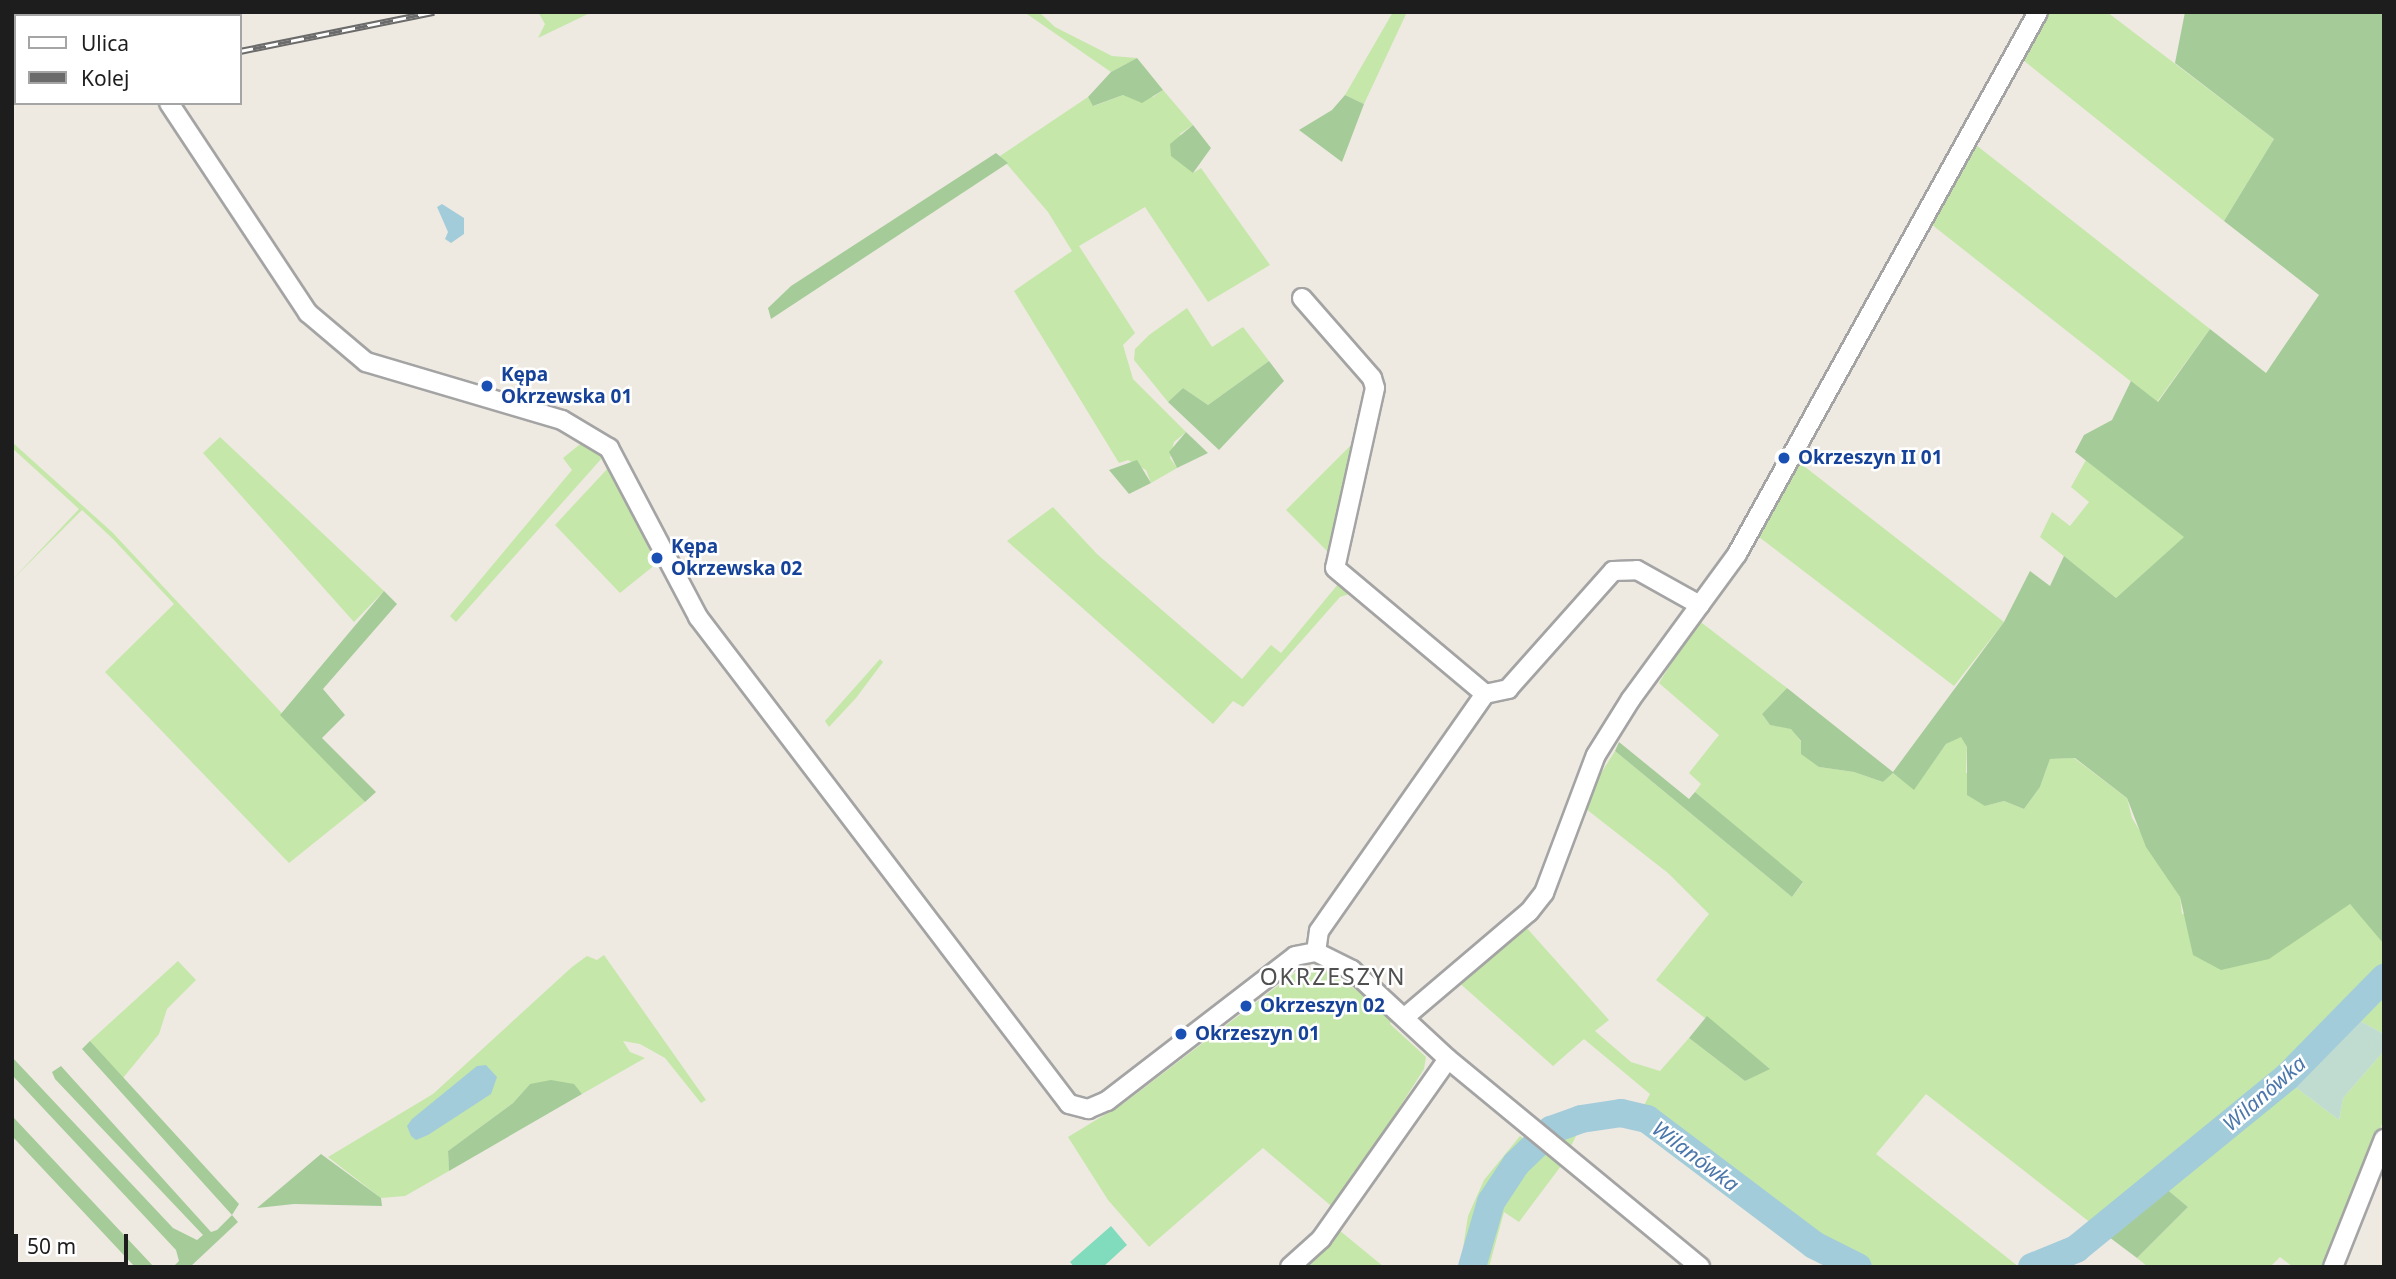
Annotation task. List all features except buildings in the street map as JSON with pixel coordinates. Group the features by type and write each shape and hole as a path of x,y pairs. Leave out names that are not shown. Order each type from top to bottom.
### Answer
{"street":[{"path":"1405,1017 1535,905 1596,755 1737,554 1795,455 2038,12"},
{"path":"170,105 308,313 366,362 562,420 609,448 698,617 1069,1104 1088,1109 1107,1101 1295,956 1316,952 1352,970 1448,1059 1551,1147 1700,1267"},
{"path":"1302,298 1372,378 1375,388 1335,568 1485,694"},
{"path":"1316,952 1319,931 1485,694 1508,689 1618,569 1637,570 1700,605"},
{"path":"1290,1267 1321,1239 1448,1059"},
{"path":"2333,1267 2384,1139"}],"green space":[{"path":"538,12 592,12 538,38 545,24"},
{"path":"1024,12 1039,12 1055,27 1112,56 1137,58 1111,72"},
{"path":"1393,12 1407,12 1364,104 1345,95"},
{"path":"2048,12 2107,12 2274,139 2224,221 2023,60"},
{"path":"2185,12 2384,12 2384,965 2382,967 2383,943 2350,904 2269,959 2221,970 2193,955 2180,897 2146,847 2127,798 2075,758 2050,759 2040,787 2024,809 2004,801 1985,806 1967,795 1967,747 1961,737 1946,744 1914,790 1893,773 1883,782 1854,772 1819,767 1801,754 1801,741 1791,729 1770,725 1762,714 1787,688 1893,772 2004,622 2030,571 2050,586 2064,556 2116,598 2184,537 2075,452 2084,435 2112,420 2131,381 2158,402 2210,329 2266,373 2319,295 2224,221 2274,139 2175,63"},
{"path":"1137,58 1163,90 1142,103 1123,95 1093,106 1088,97 1111,72"},
{"path":"1163,90 1193,125 1180,134 1193,173 1201,168 1270,265 1208,302 1145,207 1079,246 1135,333 1123,345 1133,379 1186,432 1174,442 1170,458 1177,468 1151,483 1146,470 1128,460 1119,463 1014,291 1072,251 1048,212 1000,156 1088,97 1094,106 1123,95 1153,97"},
{"path":"1345,95 1364,104 1342,162 1299,130 1332,110"},
{"path":"1193,125 1211,148 1193,173 1171,156 1170,144"},
{"path":"1976,145 2210,329 2157,402 1931,224"},
{"path":"996,153 1008,163 771,319 768,308 791,286"},
{"path":"1187,308 1212,347 1243,327 1269,361 1208,405 1183,388 1168,402 1134,360 1135,349 1149,335"},
{"path":"1269,361 1284,381 1219,450 1168,402 1183,388 1208,405"},
{"path":"1186,432 1208,453 1177,468 1169,452"},
{"path":"1361,435 1333,557 1286,510"},
{"path":"220,437 384,591 354,622 203,453"},
{"path":"584,441 600,451 602,458 456,622 450,616 572,470 563,458"},
{"path":"12,442 112,532 365,802 289,863 105,672 174,604 113,539 82,510 12,580 79,509 12,448"},
{"path":"1137,460 1151,483 1129,494 1109,470"},
{"path":"2086,460 2185,537 2116,598 2040,537 2052,512 2070,526 2089,502 2071,487"},
{"path":"1800,463 2004,622 1954,686 1759,537"},
{"path":"610,466 656,564 620,593 555,525"},
{"path":"1053,507 1097,554 1242,679 1271,645 1281,653 1339,583 1352,593 1340,597 1243,707 1233,701 1213,724 1007,541"},
{"path":"384,591 397,604 323,689 345,715 322,738 376,792 365,802 280,715"},
{"path":"1698,620 1787,688 1762,714 1770,725 1791,728 1819,767 1854,772 1883,782 1893,773 1914,789 1946,744 1961,736 1967,747 1966,772 1985,806 2004,801 2024,809 2040,787 2050,759 2074,758 2127,798 2132,818 2180,897 2182,914 2350,904 2364,917 2383,943 2384,1034 2360,1021 2294,1086 2339,1120 2343,1098 2384,1051 2384,1119 2324,1267 2293,1267 2280,1257 2270,1267 2148,1267 2137,1258 2188,1207 2164,1187 2105,1234 1926,1094 1876,1154 2019,1267 1839,1267 1644,1133 1625,1125 1589,1127 1579,1130 1570,1148 1540,1125 1578,1110 1622,1106 1640,1113 1650,1094 1584,1039 1553,1066 1456,980 1525,926 1609,1020 1595,1031 1631,1062 1660,1071 1689,1038 1745,1081 1769,1068 1656,980 1709,914 1668,873 1581,805 1615,751 1792,897 1803,883 1695,792 1701,784 1689,773 1719,735 1659,683"},
{"path":"880,659 883,662 856,698 829,727 825,721"},
{"path":"1619,742 1689,799 1695,792 1803,882 1792,897 1615,751"},
{"path":"604,955 706,1100 701,1103 665,1058 640,1044 623,1041 630,1052 645,1058 582,1094 573,1084 530,1084 513,1103 448,1151 449,1171 405,1196 381,1198 328,1157 433,1094 572,967 587,956 597,960"},
{"path":"178,961 196,980 167,1009 159,1034 123,1078 90,1041"},
{"path":"1300,969 1328,970 1394,1017 1390,1024 1426,1057 1424,1069 1360,1169 1353,1172 1358,1179 1336,1210 1263,1148 1149,1247 1108,1200 1068,1137 1124,1103"},
{"path":"1707,1016 1770,1069 1745,1081 1689,1038"},
{"path":"2360,1021 2384,1034 2384,1051 2343,1098 2339,1120 2294,1086"},
{"path":"90,1041 239,1204 232,1215 82,1049"},
{"path":"12,1057 173,1228 197,1240 203,1235 55,1079 52,1072 61,1066 211,1232 217,1230 232,1215 238,1222 190,1267 173,1267 179,1261 176,1250 12,1075"},
{"path":"551,1080 574,1084 582,1094 449,1171 448,1151 513,1103 530,1084"},
{"path":"12,1115 154,1267 135,1267 12,1136"},
{"path":"1520,1136 1561,1166 1519,1222 1504,1212 1489,1267 1460,1267 1468,1216 1484,1180"},
{"path":"321,1154 381,1198 382,1206 294,1204 257,1208"},
{"path":"2164,1187 2188,1207 2137,1258 2105,1234"},
{"path":"1111,1226 1127,1245 1103,1267 1074,1267 1070,1262"},
{"path":"1339,1230 1384,1267 1299,1267"}],"water":[{"path":"442,204 464,218 464,234 451,243 445,239 448,232 437,207"},
{"path":"486,1065 497,1077 491,1094 428,1135 416,1140 411,1136 407,1126 412,1119 477,1066"}],"waterway":[{"name":"Wilanówka","path":"2032,1267 2076,1249 2287,1077 2384,978"},
{"name":"Wilanówka","path":"1472,1267 1491,1202 1516,1164 1551,1130 1581,1119 1621,1113 1647,1119 1814,1245 1858,1267"}],"railway":[{"path":"242,51 434,12"}],"place":[{"name":"Kępa Okrzewska 01","path":"487,386"},
{"name":"Okrzeszyn II 01","path":"1784,458"},
{"name":"Kępa Okrzewska 02","path":"657,558"},
{"name":"Okrzeszyn 02","path":"1246,1006"},
{"name":"Okrzeszyn 01","path":"1181,1034"}],"district":[{"name":"OKRZESZYN","path":"1333,976"}]}
